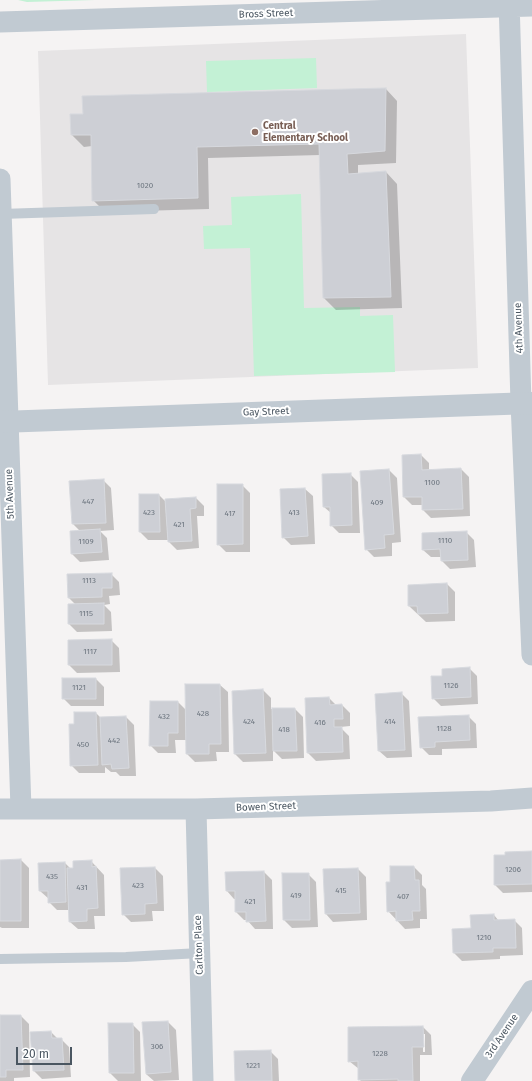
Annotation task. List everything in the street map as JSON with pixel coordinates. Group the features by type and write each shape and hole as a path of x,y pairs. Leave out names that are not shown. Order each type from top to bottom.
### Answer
{"street":[{"name":"Bross Street","path":"0,22 509,3 532,6"},
{"name":"4th Avenue","path":"509,3 527,403 532,656"},
{"name":"5th Avenue","path":"0,180 4,422 21,809"},
{"name":"Gay Street","path":"4,422 527,403"},
{"name":"Bowen Street","path":"0,809 196,809 483,801 532,798"},
{"name":"Carlton Place","path":"196,809 203,1081"},
{"name":"3rd Avenue","path":"472,1081 532,991"}],"lane":[{"path":"1,214 154,209"},
{"path":"0,958 126,957 200,953"}],"shaded area":[{"name":"Central Elementary School","path":"466,34 478,368 48,385 38,51"}],"green space":[{"path":"18,0 95,0 27,2"},
{"path":"316,58 317,88 207,92 206,61"},
{"path":"301,194 304,308 360,307 360,316 393,315 395,372 254,376 250,248 204,249 203,226 232,225 231,197"}],"building":[{"name":"Central Elementary School","path":"386,88 385,151 347,154 348,174 386,171 391,297 323,298 319,144 197,147 198,198 92,201 91,135 71,135 70,114 83,114 82,96"},
{"path":"421,454 422,470 461,468 463,509 422,510 422,497 403,497 402,455"},
{"path":"389,469 394,534 384,535 385,548 365,550 360,471"},
{"path":"351,473 352,525 330,526 330,507 323,507 322,474"},
{"path":"104,479 106,523 72,524 69,481"},
{"path":"217,484 243,484 243,544 217,545"},
{"path":"305,488 308,536 282,538 280,489"},
{"path":"139,494 159,494 160,532 139,532"},
{"path":"196,497 196,508 190,509 192,541 168,542 165,499"},
{"path":"100,529 102,552 71,554 70,531"},
{"path":"467,531 468,560 441,561 440,549 422,550 422,533"},
{"path":"112,573 112,588 102,588 102,597 68,598 67,574"},
{"path":"447,583 448,613 418,614 417,606 408,606 408,585"},
{"path":"104,603 104,624 68,624 68,604"},
{"path":"112,639 112,665 68,665 68,640"},
{"path":"470,667 471,697 432,699 431,676 442,676 442,669"},
{"path":"62,678 96,678 96,699 62,699"},
{"path":"185,684 220,684 221,744 209,744 209,754 186,754"},
{"path":"263,689 266,753 234,754 232,691"},
{"path":"402,692 405,750 378,751 375,694"},
{"path":"329,697 330,705 342,704 343,719 334,719 334,727 342,727 343,752 307,753 305,698"},
{"path":"150,701 178,701 178,733 168,733 168,746 149,746"},
{"path":"272,708 295,708 297,751 273,751"},
{"path":"74,712 96,712 98,765 70,766 69,724 74,724"},
{"path":"469,715 470,740 435,742 435,747 420,748 418,717"},
{"path":"126,716 129,768 112,769 111,764 102,765 100,717"},
{"path":"532,851 532,884 494,885 494,855 505,855 505,852"},
{"path":"21,859 21,921 0,921 0,860"},
{"path":"92,860 92,867 96,866 98,908 87,909 87,921 69,922 67,868 73,868 73,861"},
{"path":"65,862 66,902 48,903 48,891 39,891 38,863"},
{"path":"390,866 414,866 415,880 419,880 420,911 412,911 413,920 396,921 396,911 387,912 386,882 390,882"},
{"path":"155,867 157,903 145,904 145,914 122,915 120,868"},
{"path":"358,868 360,913 325,914 323,869"},
{"path":"264,871 266,921 246,922 246,912 235,912 235,891 226,891 225,872"},
{"path":"282,873 309,873 310,920 283,920"},
{"path":"494,914 494,920 515,919 516,948 493,948 493,952 453,953 452,929 471,928 470,915"},
{"path":"0,1015 21,1015 23,1070 6,1070 6,1077 0,1077"},
{"path":"168,1021 171,1072 146,1074 142,1022"},
{"path":"108,1023 133,1023 134,1073 109,1073"},
{"path":"423,1026 424,1047 412,1047 413,1081 398,1081 398,1079 358,1080 358,1061 348,1062 348,1027"},
{"path":"51,1031 52,1038 62,1038 64,1070 33,1071 30,1032"},
{"path":"271,1050 272,1081 235,1081 234,1051"}],"place":[{"name":"Central Elementary School","path":"255,132"}]}
